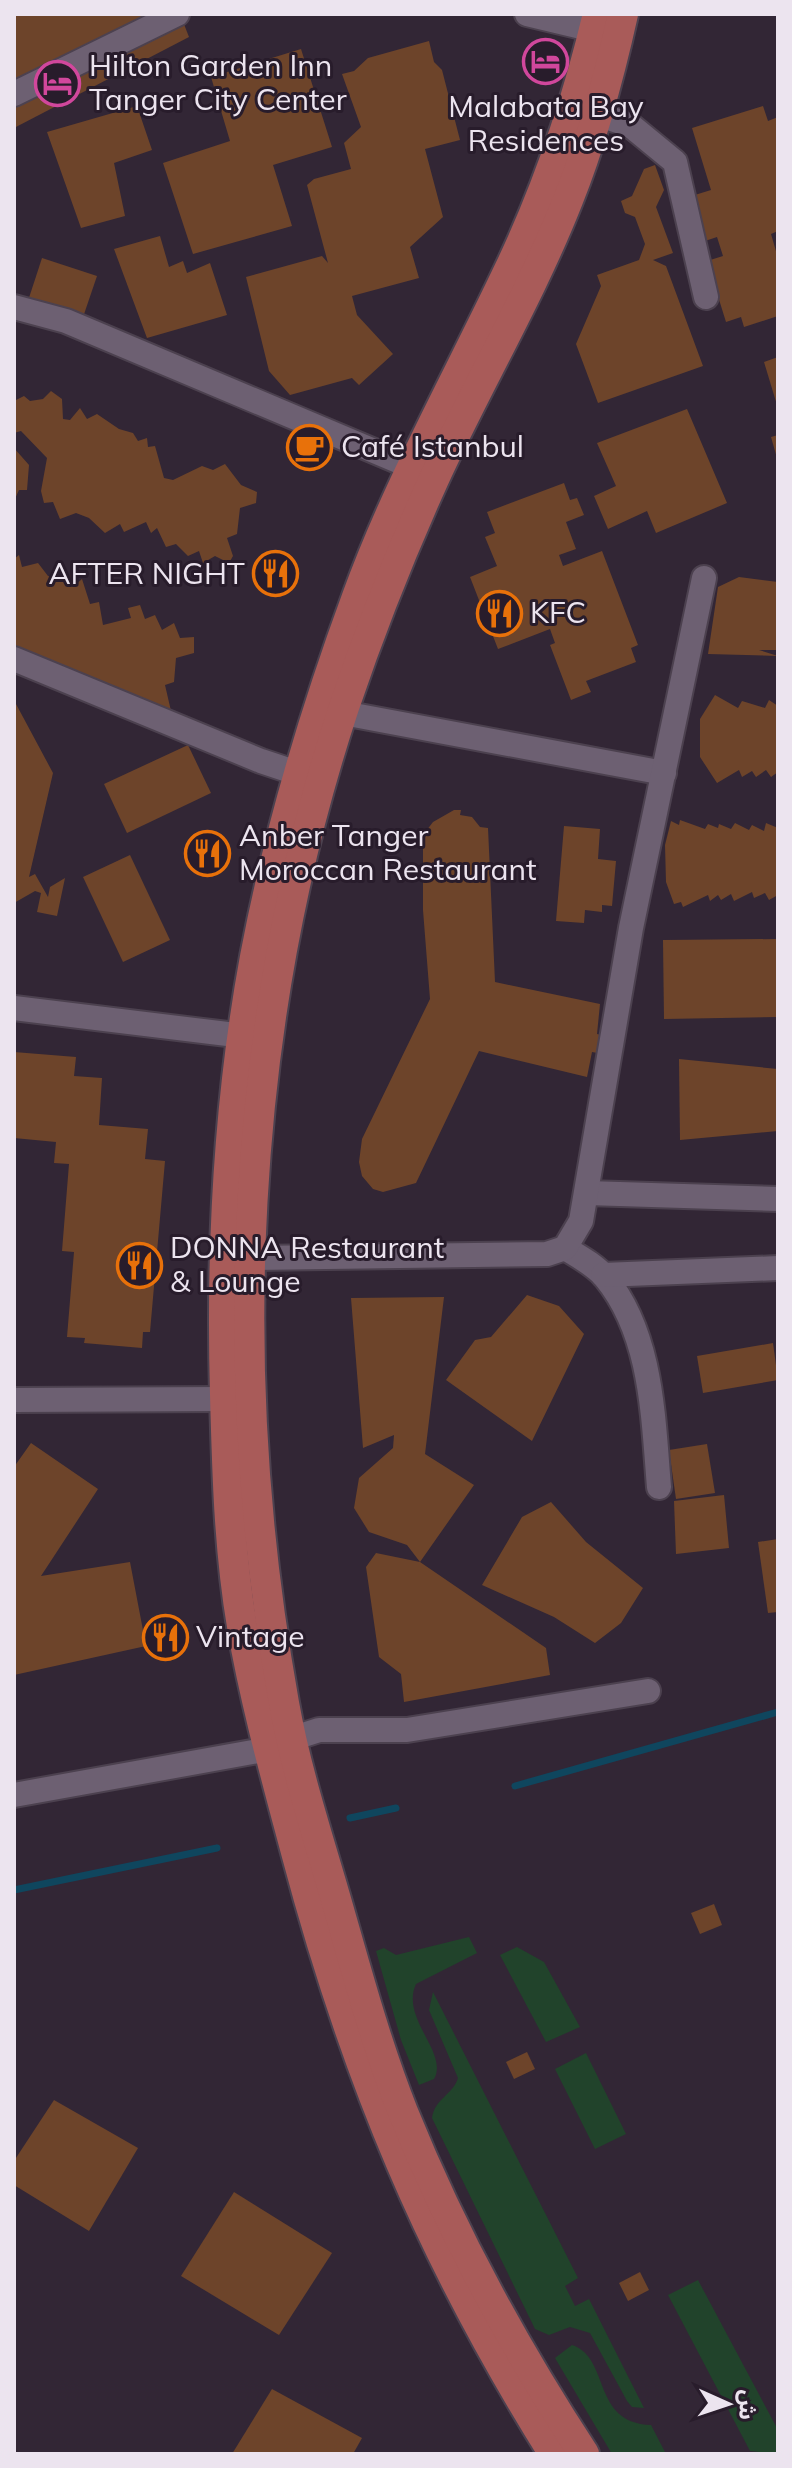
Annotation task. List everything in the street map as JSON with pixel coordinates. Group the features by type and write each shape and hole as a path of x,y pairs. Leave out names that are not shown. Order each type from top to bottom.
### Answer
{"main road":[{"path":"283,1757 251,1386 251,1258 269,1040 289,912 304,844 343,713 382,601 569,198 597,114 623,14"},
{"path":"554,2454 444,2263 409,2188 356,2054 330,1927 241,1620 225,1399 225,1258 244,1036 256,951 300,774 359,592 412,467 512,264 544,189 572,110 596,22"},
{"path":"330,1927 435,2185 493,2300 584,2454"}],"street":[{"path":"14,94 177,14"},
{"path":"538,15 596,22"},
{"path":"597,114 630,125 675,162 706,297"},
{"path":"14,307 66,321 412,467"},
{"path":"251,1258 547,1254 565,1248 581,1221 587,1193 631,928 704,578"},
{"path":"14,659 261,761 300,774"},
{"path":"343,713 664,773"},
{"path":"14,1008 244,1036"},
{"path":"587,1193 778,1199"},
{"path":"565,1248 603,1275 634,1322 652,1410 659,1487"},
{"path":"603,1275 778,1268"},
{"path":"14,1400 225,1399"},
{"path":"14,1795 283,1757 319,1730 407,1730 648,1691"}],"green space":[{"path":"469,1937 477,1953 416,1984 414,2010 431,2046 437,2069 434,2079 419,2085 401,2040 376,1951 384,1948 396,1955"},
{"path":"517,1947 544,1962 580,2027 546,2042 500,1955"},
{"path":"433,1992 578,2278 565,2286 575,2306 589,2299 644,2408 632,2407 627,2401 590,2333 570,2327 549,2335 535,2329 432,2118 458,2078 429,2010"},
{"path":"586,2053 626,2134 595,2149 555,2069"},
{"path":"698,2280 778,2430 778,2454 750,2451 668,2295"},
{"path":"572,2345 584,2352 592,2363 610,2402 619,2413 632,2422 651,2425 666,2454 612,2454 555,2358"}],"building":[{"name":"Hilton Garden Inn Tanger City Center","path":"180,14 189,37 14,128 14,15"},
{"path":"429,41 434,62 442,70 460,140 425,149 443,217 410,247 419,278 352,296 357,315 393,354 359,385 352,378 290,395 269,371 246,277 322,256 328,263 307,185 314,179 351,169 344,143 361,127 342,74 354,71 368,58"},
{"path":"301,49 332,147 273,165 292,226 193,254 163,163 230,141 211,77"},
{"path":"137,106 152,150 114,163 125,216 81,228 47,132"},
{"path":"763,106 768,121 778,117 778,231 771,234 778,258 778,316 744,327 741,317 726,322 707,261 723,256 717,237 699,243 685,198 711,190 692,128"},
{"path":"655,165 664,190 656,207 673,253 653,260 666,266 703,366 598,403 576,344 601,286 597,275 639,260 645,244 635,217 625,213 621,201 632,196 644,169"},
{"path":"160,236 169,267 183,261 187,273 210,263 227,315 147,338 114,249"},
{"path":"42,258 97,276 80,326 26,307"},
{"path":"778,357 778,405 777,405 764,362"},
{"path":"51,391 62,399 63,419 70,420 80,408 87,419 97,414 119,429 133,433 138,441 147,438 148,447 155,446 164,478 173,480 202,466 213,470 225,464 241,485 257,492 256,503 240,508 237,534 227,538 233,556 229,563 215,556 203,563 199,551 188,556 176,544 166,547 157,528 151,533 146,522 124,532 120,524 105,533 89,518 76,513 60,519 53,502 44,503 41,491 47,458 21,431 14,433 14,401 24,396 30,401 43,399"},
{"path":"687,409 727,503 656,533 647,511 608,529 594,496 616,486 597,443"},
{"path":"778,435 778,458 777,458 771,437"},
{"path":"14,448 29,465 27,490 19,490 14,501"},
{"path":"564,483 570,500 577,498 584,515 566,522 576,549 559,555 563,566 602,551 638,645 631,648 636,662 586,681 591,692 571,700 550,645 555,643 550,629 498,649 470,577 497,566 485,537 495,533 487,512"},
{"path":"19,555 22,567 38,563 48,576 66,581 72,573 73,587 82,579 90,604 99,602 103,625 131,618 128,608 140,605 145,619 155,615 162,630 174,623 180,638 194,637 194,653 176,658 174,682 165,685 171,711 102,698 93,678 74,672 14,663 14,559"},
{"path":"739,577 778,582 778,650 759,650 778,656 708,654 718,587"},
{"path":"715,695 738,708 742,701 765,708 769,700 778,706 778,772 771,777 766,770 756,777 752,771 742,777 739,770 717,783 700,757 700,719"},
{"path":"16,704 53,773 29,877 35,874 48,897 50,887 65,878 57,916 37,912 41,893 35,891 14,903"},
{"path":"188,745 211,793 127,833 104,784"},
{"path":"454,810 461,810 460,815 472,817 480,827 488,828 495,982 600,1004 597,1034 606,1036 603,1054 592,1052 587,1077 479,1051 416,1183 383,1192 373,1189 362,1176 359,1162 362,1139 430,999 423,910 423,835 433,822"},
{"path":"680,820 705,829 708,824 718,828 719,824 731,829 735,823 749,830 752,825 764,831 766,823 778,828 778,895 769,900 765,893 754,898 752,892 734,901 731,894 721,900 718,895 710,901 708,895 683,907 681,902 674,904 666,882 665,845 671,821 679,825"},
{"path":"564,826 600,829 598,859 616,861 612,906 602,905 602,912 585,910 584,923 556,921"},
{"path":"130,855 170,940 123,962 83,877"},
{"path":"778,939 778,1017 664,1019 663,940"},
{"path":"14,1052 76,1057 74,1076 102,1078 99,1125 148,1129 145,1159 165,1161 150,1332 143,1332 142,1348 84,1343 85,1338 67,1337 74,1252 62,1251 69,1164 54,1163 56,1142 14,1138"},
{"path":"679,1059 778,1069 778,1131 680,1140"},
{"path":"527,1295 559,1306 584,1334 532,1441 446,1380 475,1340 491,1337"},
{"path":"444,1297 425,1454 474,1485 420,1562 407,1545 369,1532 354,1508 359,1478 393,1448 394,1435 363,1448 351,1298"},
{"path":"773,1343 778,1380 703,1393 697,1356"},
{"path":"31,1443 98,1489 41,1576 130,1562 146,1646 14,1675 14,1467"},
{"path":"707,1444 715,1493 676,1499 669,1450"},
{"path":"724,1495 729,1548 676,1554 674,1501"},
{"path":"551,1502 586,1542 643,1588 621,1623 595,1643 554,1617 482,1585 522,1517"},
{"path":"778,1539 778,1612 768,1613 758,1542"},
{"path":"376,1553 420,1562 546,1648 550,1675 404,1702 401,1674 379,1657 366,1567"},
{"path":"714,1904 722,1925 700,1934 691,1913"},
{"path":"527,2052 535,2069 514,2079 506,2062"},
{"path":"54,2100 138,2148 89,2231 14,2185 14,2161"},
{"path":"234,2192 332,2253 279,2335 181,2276"},
{"path":"640,2272 649,2290 628,2301 619,2283"},
{"path":"272,2389 362,2438 353,2454 232,2454"}],"waterway":[{"path":"515,1786 778,1712"},
{"path":"350,1818 396,1808"},
{"path":"14,1890 217,1848"}],"place":[{"name":"Malabata Bay Residences","path":"546,61"},
{"name":"Hilton Garden Inn Tanger City Center","path":"58,83"},
{"name":"Café Istanbul","path":"310,447"},
{"name":"AFTER NIGHT","path":"276,574"},
{"name":"KFC","path":"499,613"},
{"name":"Anber Tanger Moroccan Restaurant","path":"208,853"},
{"name":"DONNA Restaurant & Lounge","path":"139,1265"},
{"name":"Vintage","path":"165,1637"}]}
